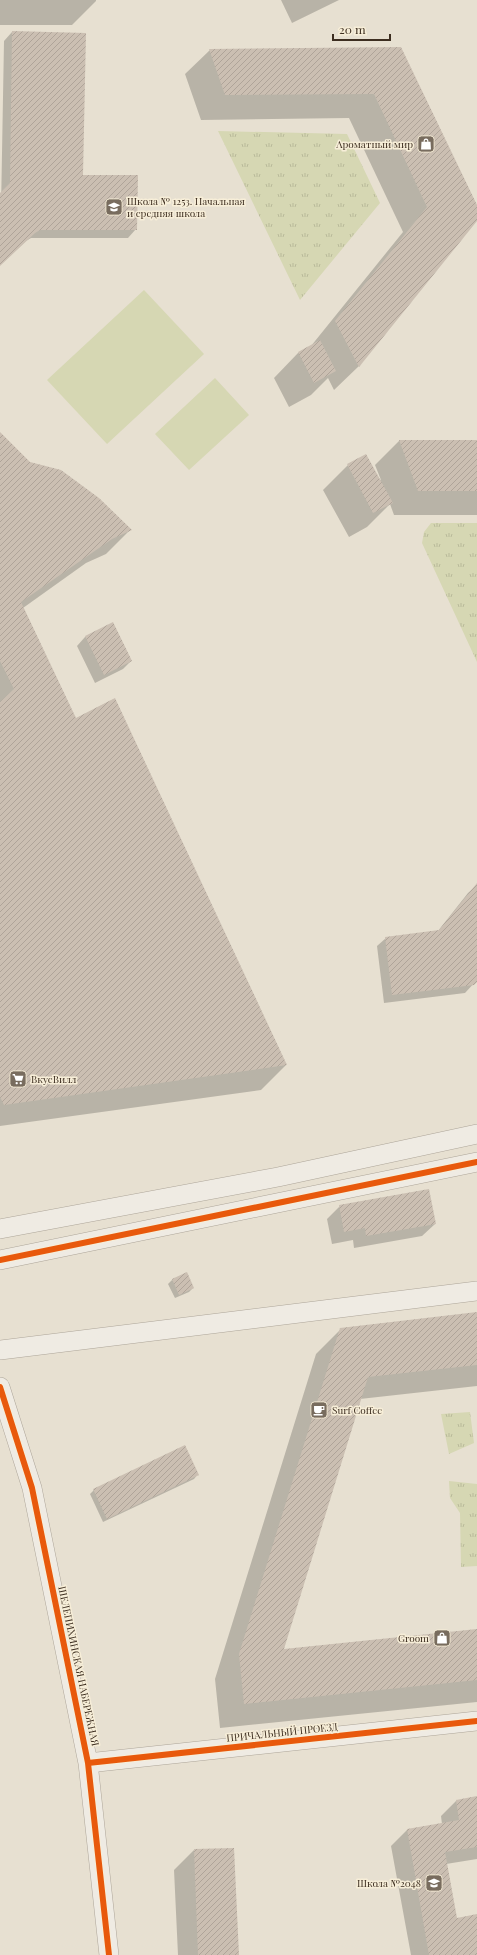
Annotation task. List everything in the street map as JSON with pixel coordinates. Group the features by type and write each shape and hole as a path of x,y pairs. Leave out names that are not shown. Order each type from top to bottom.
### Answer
{"street":[{"path":"0,1229 278,1177 477,1134"},
{"path":"0,1260 76,1246 476,1162"},
{"path":"0,1350 477,1291"},
{"name":"ШЕЛЕПИХИНСКАЯ НАБЕРЕЖНАЯ","path":"0,1387 32,1488 88,1763 109,1955"},
{"name":"ПРИЧАЛЬНЫЙ ПРОЕЗД","path":"88,1763 477,1721"}],"green space":[{"path":"218,131 347,134 380,203 300,300"},
{"path":"144,290 204,354 107,444 47,380"},
{"path":"215,378 249,415 189,470 155,434"},
{"path":"431,523 477,523 477,662 422,543 424,532"},
{"path":"470,1412 474,1443 449,1454 441,1414"},
{"path":"449,1481 477,1484 477,1566 461,1567 460,1513 450,1498"}],"building":[{"path":"12,31 86,33 83,175 138,175 137,230 40,230 0,266 0,193 10,183"},
{"path":"401,47 477,205 477,221 359,367 335,321 427,207 374,94 225,95 209,49"},
{"path":"320,340 336,371 314,383 298,352"},
{"path":"0,432 30,462 61,470 99,498 132,530 112,539 21,602 76,718 115,698 287,1065 4,1105 0,1097 0,702 14,689 0,661"},
{"path":"399,440 477,440 477,491 418,491"},
{"path":"366,454 393,503 373,513 347,464"},
{"path":"113,622 132,661 104,675 85,636"},
{"path":"477,883 477,982 474,985 392,995 385,937 439,930"},
{"path":"429,1189 436,1224 366,1236 365,1228 344,1232 339,1205"},
{"path":"187,1272 194,1288 179,1295 172,1279"},
{"path":"477,1312 477,1365 368,1377 284,1649 477,1629 477,1680 244,1704 239,1654 340,1328"},
{"path":"185,1445 199,1475 107,1519 93,1489"},
{"name":"Школа №2048","path":"477,1796 477,1847 445,1852 457,1918 477,1914 477,1955 429,1955 407,1829 459,1820 456,1800"},
{"path":"234,1848 239,1955 198,1955 194,1849"}],"cycle path":[{"path":"0,1260 477,1162"},
{"path":"0,1387 32,1488 88,1763 109,1955"},
{"path":"88,1763 477,1721"}],"place":[{"name":"Ароматный мир","path":"426,144"},
{"name":"Школа № 1253. Начальная и средняя школа","path":"114,207"},
{"name":"ВкусВилл","path":"18,1079"},
{"name":"Surf Coffee","path":"319,1410"},
{"name":"Groom","path":"442,1638"},
{"name":"Школа №2048","path":"434,1883"}]}
